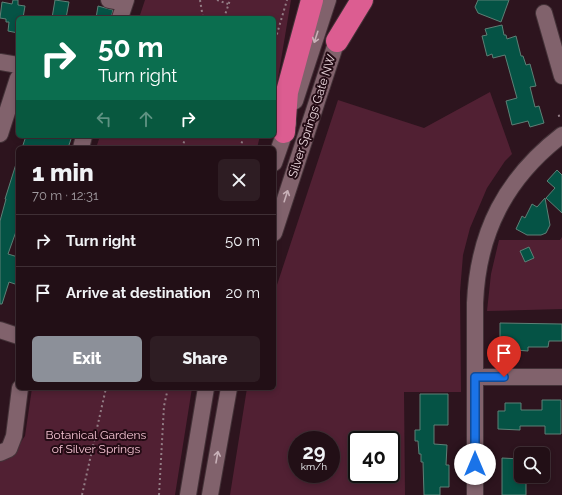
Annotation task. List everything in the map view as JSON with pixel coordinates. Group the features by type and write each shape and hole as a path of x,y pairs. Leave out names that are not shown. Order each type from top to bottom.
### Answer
{"highway":[{"path":"284,132 287,92 312,0"},
{"path":"336,41 362,0"}],"street":[{"path":"109,0 126,1 121,16"},
{"name":"Silver Springs Gate NW","path":"276,157 328,0"},
{"name":"Silver Springs Gate NW","path":"276,227 336,41 351,0"},
{"path":"544,13 562,76"},
{"path":"0,62 16,65"},
{"path":"0,134 16,84"},
{"path":"475,495 475,288 480,259 488,230 501,203 518,177 539,154 562,135"},
{"path":"0,330 16,335"},
{"path":"475,377 562,377"},
{"path":"0,453 9,449 14,436 20,390"},
{"path":"188,495 206,390"},
{"path":"210,495 229,390"}],"path":[{"path":"200,0 203,16"},
{"path":"217,0 228,4"},
{"path":"225,16 230,0"},
{"path":"276,37 287,0"},
{"path":"558,116 562,115"},
{"path":"82,495 106,390"},
{"path":"159,495 164,406 168,390"}],"green space":[{"path":"145,0 291,0 276,87 276,16 140,16"},
{"path":"490,92 512,154 505,161 487,188 470,228 463,255 460,292 461,392 404,392 405,495 230,495 247,390 276,390 276,288 338,100 424,128"},
{"path":"99,138 260,138 258,146 97,146"},
{"path":"562,237 562,309 487,311 491,274 499,240 560,240"},
{"name":"Botanical Gardens of Silver Springs","path":"32,390 192,390 175,495 0,495 0,459 14,452 25,436"}],"building":[{"path":"13,0 18,0 18,5 25,6 23,16 16,16 16,33 8,31 9,22 6,22 6,19 0,18 2,2 12,4"},
{"path":"55,0 69,2 66,16 52,16"},
{"path":"478,0 509,0 501,22 478,13 475,7"},
{"path":"98,6 113,10 112,16 96,16"},
{"path":"502,25 504,35 506,35 507,39 516,36 521,56 523,56 526,65 530,64 536,86 530,87 535,107 539,106 544,123 530,127 528,121 512,125 506,101 517,98 505,55 493,58 492,54 487,56 482,36 487,35 485,29"},
{"path":"25,138 71,138 69,146 23,146"},
{"path":"16,164 16,232 8,254 16,256 16,284 9,282 2,304 0,304 0,221"},
{"path":"557,170 562,175 562,213 546,198 555,188 547,181"},
{"path":"545,198 550,225 546,233 541,235 527,235 516,229 522,216 525,218 532,204 537,207"},
{"path":"529,247 534,258 525,262 520,251"},
{"path":"500,323 562,324 562,341 549,341 548,347 528,347 528,351 515,350 516,342 500,342"},
{"path":"420,394 448,394 448,425 434,425 434,444 447,445 446,465 449,465 449,487 440,487 440,495 424,495 423,462 421,462 421,454 419,454 418,441 415,441 415,430 420,430"},
{"path":"542,400 561,400 561,434 545,434 545,426 520,426 520,430 498,429 498,411 505,411 505,403 521,403 521,410 542,410"},
{"path":"502,458 514,459 514,483 526,483 526,495 502,495"}],"route":[{"path":"475,464 475,377 504,377"}]}
